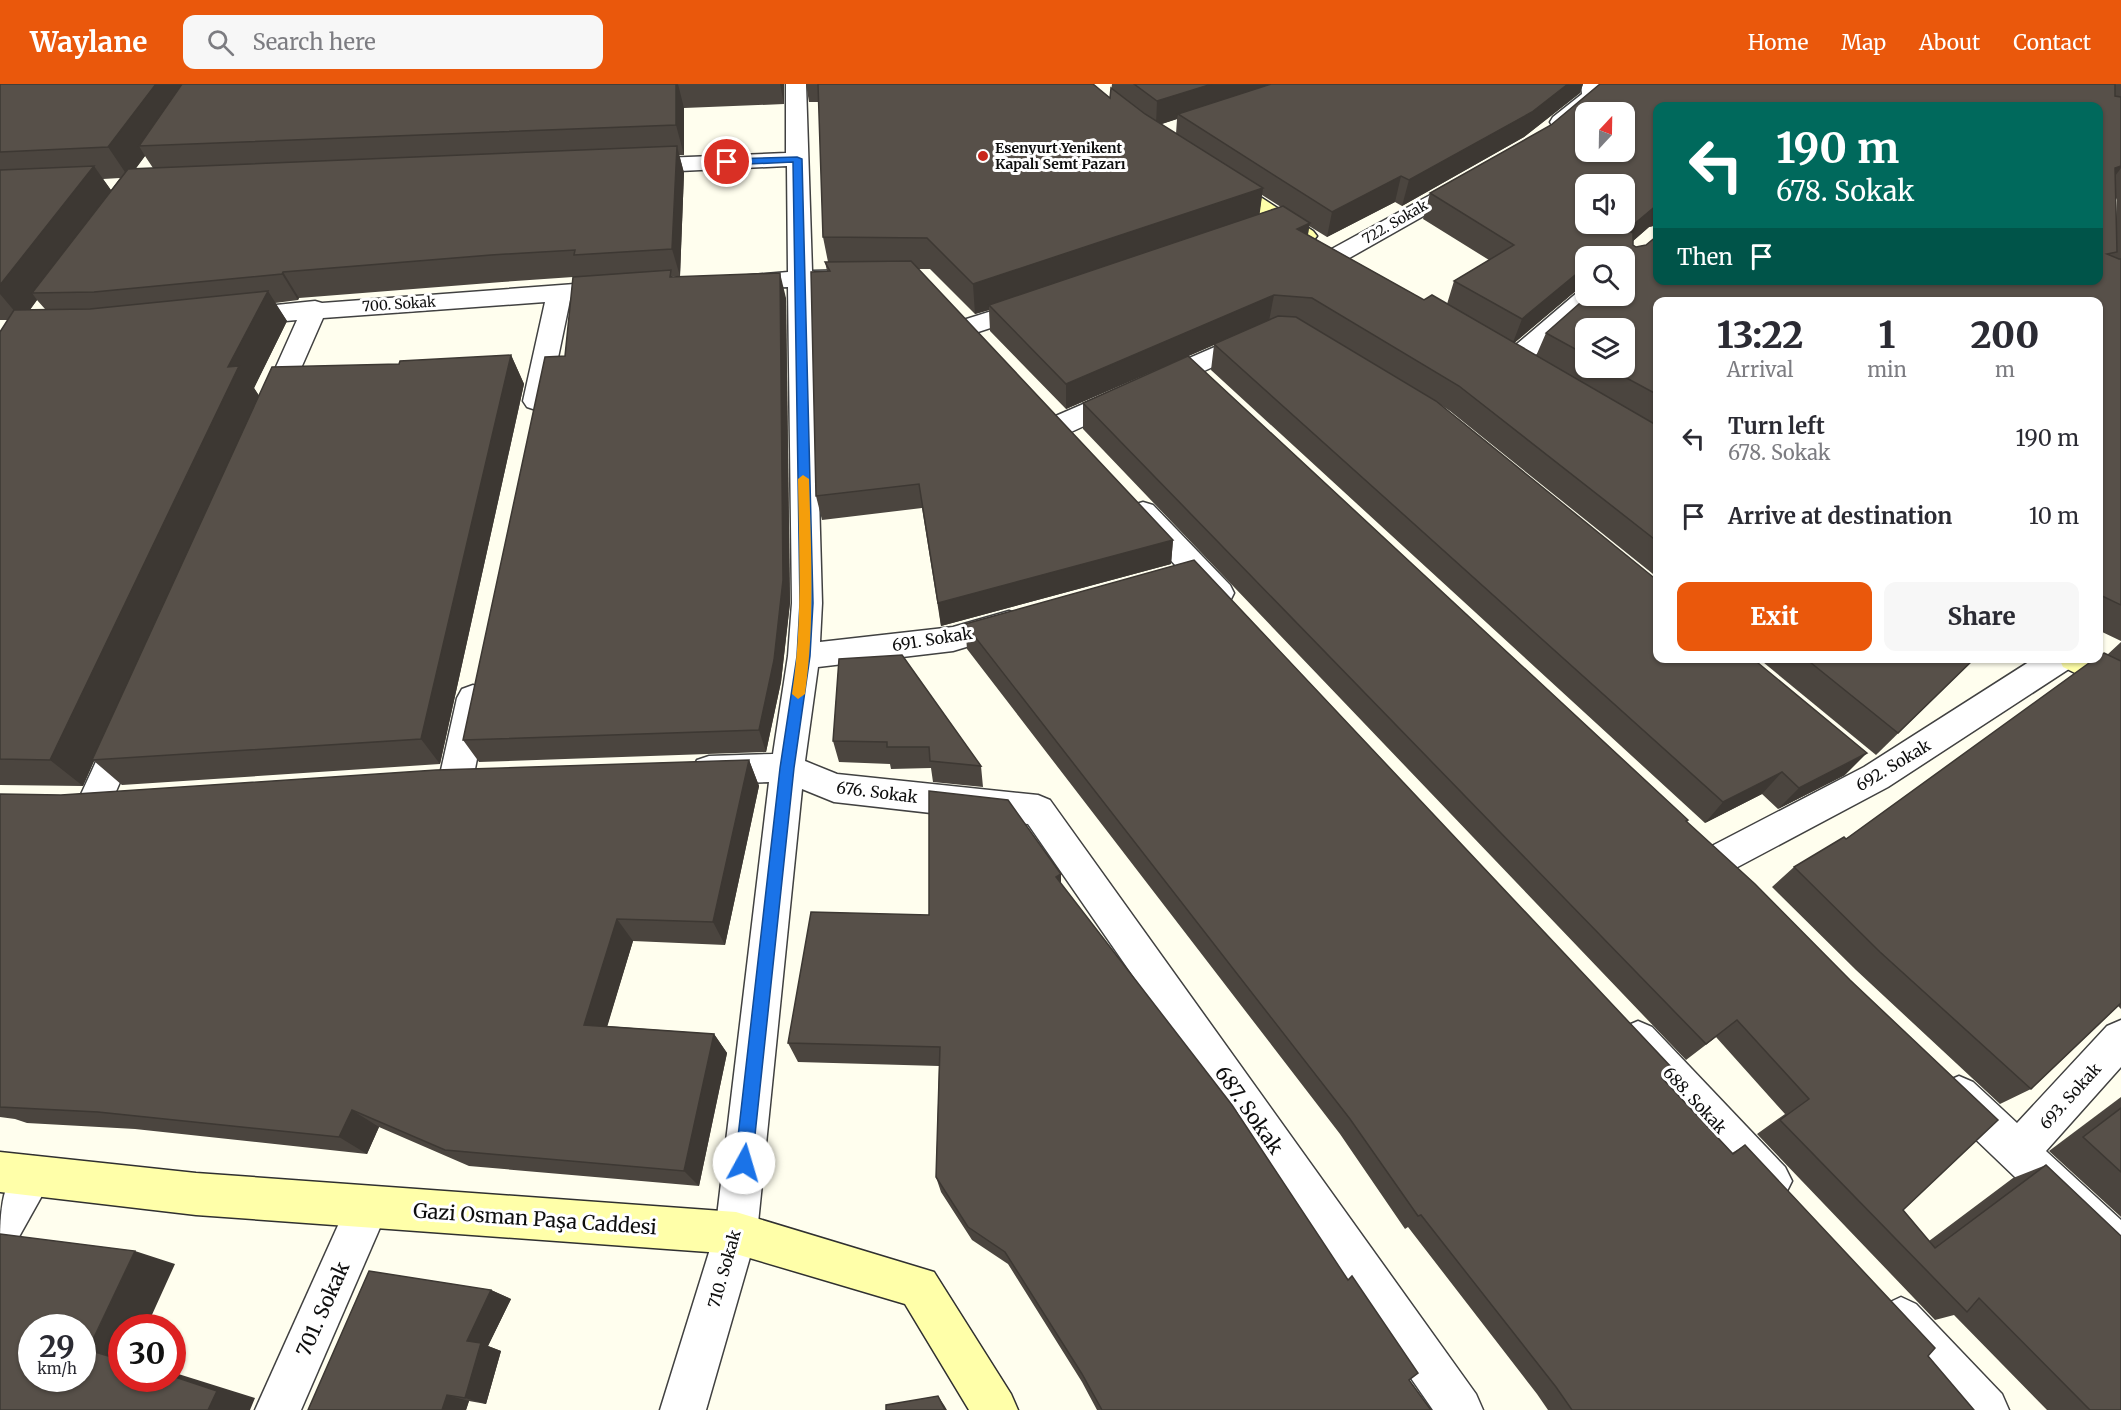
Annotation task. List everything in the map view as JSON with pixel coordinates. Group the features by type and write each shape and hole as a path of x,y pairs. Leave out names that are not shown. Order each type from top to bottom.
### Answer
{"street":[{"name":"710. Sokak","path":"683,1410 736,1233 787,768 804,656 807,603 798,278 796,84"},
{"path":"1542,137 1593,96 1591,84"},
{"path":"618,166 797,159"},
{"name":"722. Sokak","path":"1202,170 1271,225 1346,262 1481,174"},
{"path":"714,283 798,278 887,277"},
{"name":"700. Sokak","path":"220,319 315,309 643,288"},
{"path":"530,432 559,293"},
{"path":"969,327 1059,297"},
{"path":"945,302 992,352"},
{"path":"1512,361 1576,306"},
{"path":"262,427 315,309"},
{"path":"1061,425 1269,331 1278,331"},
{"path":"1190,368 1216,392"},
{"path":"1038,401 1085,450"},
{"path":"1125,493 1238,613"},
{"path":"1164,579 1197,570"},
{"name":"691. Sokak","path":"804,656 953,639 1031,617"},
{"name":"692. Sokak","path":"1718,860 1876,777 2053,663"},
{"path":"2083,663 2121,683"},
{"path":"456,779 478,675"},
{"path":"94,803 137,706"},
{"path":"1848,755 1876,777"},
{"name":"676. Sokak","path":"681,771 787,768 834,788 1038,810"},
{"path":"421,781 492,777"},
{"path":"58,803 129,801"},
{"name":"687. Sokak","path":"1038,810 1460,1410"},
{"path":"1692,836 1743,885"},
{"name":"688. Sokak","path":"1620,1021 1791,1203"},
{"name":"693. Sokak","path":"2018,1152 2121,1039"},
{"path":"1934,1072 2121,1250"},
{"path":"0,1229 16,1174"},
{"name":"Gazi Osman Paşa Caddesi","path":"16,1174 196,1194 736,1233 919,1287 995,1410"},
{"name":"701. Sokak","path":"278,1410 368,1208"},
{"path":"1880,1298 1986,1410"}],"building":[{"path":"0,84 156,84 108,147 0,152"},
{"path":"182,84 676,84 676,125 139,146"},
{"name":"Esenyurt Yenikent Kapalı Semt Pazarı","path":"818,84 1093,84 1110,98 1111,88 1145,114 1263,188 973,284 927,238 823,237"},
{"path":"1134,84 1212,84 1157,101"},
{"path":"1271,84 1568,84 1532,112 1409,180 1401,176 1332,212 1178,114"},
{"path":"1600,84 2115,84 2115,96 2121,97 2121,166 2115,168 2117,252 2107,254 2121,259 2121,605 2103,596 2103,297 1653,297 1653,392 1627,378 1635,378 1635,318 1575,318 1575,349 1546,333 1577,306 1635,306 1635,246 1646,245 1653,239 1653,285 2103,285 2103,102 1653,102 1653,208 1635,223 1635,174 1575,174 1575,234 1633,234 1634,246 1575,246 1575,275 1522,319 1454,281 1514,245 1430,193 1551,125 1575,105 1575,162 1635,162 1635,102 1578,102"},
{"path":"677,146 672,249 574,255 575,250 491,255 283,272 282,274 94,292 32,293 128,169"},
{"path":"94,166 0,285 0,170"},
{"path":"1283,206 1310,223 1297,229 1424,300 1432,295 1653,423 1653,538 1459,386 1312,298 1274,295 1066,384 989,305"},
{"path":"911,261 1173,540 938,603 919,484 816,496 811,272 830,271 825,262"},
{"path":"671,270 670,277 780,273 783,580 774,660 759,730 463,740 545,357 565,356 573,277"},
{"path":"268,291 228,367 239,366 50,760 0,759 0,332 14,310 90,309"},
{"path":"1278,316 1296,317 1436,401 1653,577 1653,663 1758,663 1867,753 1799,788 1782,772 1723,802 1214,344"},
{"path":"511,355 421,739 92,760 272,367 399,364 400,361"},
{"path":"1188,356 1688,820 1686,821 1755,884 1850,980 1998,1120 1903,1210 1935,1248 2046,1165 2121,1236 2121,1410 2090,1410 1979,1298 1967,1312 1780,1120 1809,1099 1737,1020 1706,1044 1083,403"},
{"path":"1194,560 1673,1069 1662,1078 1733,1154 1745,1145 1935,1348 1928,1356 1974,1410 1572,1410 1421,1215 1418,1216 1350,1119 965,624"},
{"path":"2103,654 2121,661 2121,1003 2031,1089 1880,952 1794,867 1844,837 1846,839 2089,663 2103,663"},
{"path":"902,655 981,766 930,761 929,747 887,747 887,742 833,741 839,659"},
{"path":"1811,663 1970,663 1898,733"},
{"path":"749,760 713,922 617,919 584,1025 714,1034 684,1171 445,1150 352,1110 339,1137 98,1112 0,1107 0,794 61,795 436,770"},
{"path":"929,791 1008,800 1061,874 1056,877 1232,1105 1348,1280 1352,1276 1418,1373 1409,1380 1431,1410 1102,1410 1005,1252 968,1227 936,1177 940,1047 788,1043 811,912 929,915"},
{"path":"2121,1108 2121,1172 2083,1137"},
{"path":"0,1234 135,1251 96,1333 96,1314 18,1314 18,1392 96,1392 96,1352 108,1356 108,1392 186,1392 186,1381 217,1391 208,1410 0,1410"},
{"path":"369,1271 491,1290 467,1341 481,1343 465,1398 447,1395 442,1410 308,1410"},
{"path":"938,1396 945,1410 886,1410 886,1405"}],"slow traffic":[{"path":"798,694 804,656 807,603 803,479"}],"place":[{"name":"Esenyurt Yenikent Kapalı Semt Pazarı","path":"983,156"}],"route":[{"path":"727,162 797,159 807,603 804,656 787,768 744,1163"}]}
